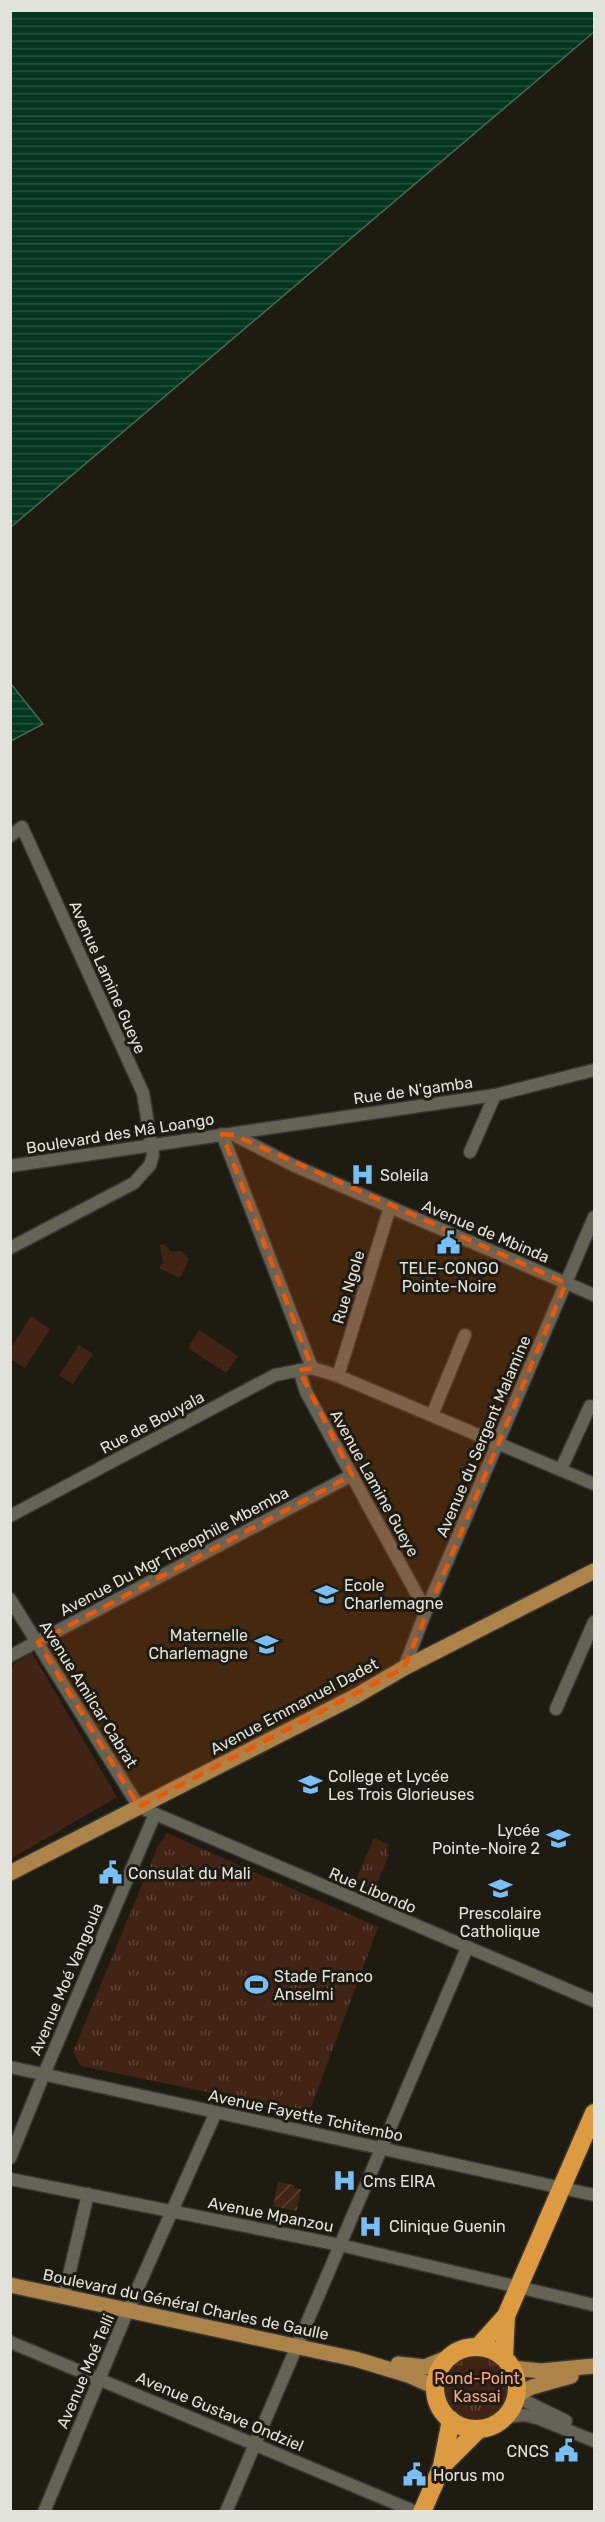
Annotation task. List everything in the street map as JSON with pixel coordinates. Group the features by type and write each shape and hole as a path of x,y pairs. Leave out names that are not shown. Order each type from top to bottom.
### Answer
{"highway":[{"path":"478,2347 507,2316 594,2113"},
{"path":"442,2466 460,2445 479,2429 498,2423 506,2416 517,2396 517,2381 508,2363 507,2316"},
{"path":"479,2429 459,2425 451,2420 439,2405 435,2387 442,2366 458,2351 478,2347 487,2348 508,2363"},
{"path":"422,2511 442,2466 451,2420"}],"main road":[{"name":"Avenue Emmanuel Dadet","path":"10,1873 356,1696 404,1668 594,1570"},
{"name":"Boulevard du Général Charles de Gaulle","path":"10,2285 355,2359 408,2375 435,2387"},
{"name":"Boulevard du Général Charles de Gaulle","path":"355,2359 424,2367 449,2357"},
{"path":"508,2363 541,2371 594,2366"},
{"path":"517,2396 548,2382 594,2372"}],"street":[{"name":"Avenue Lamine Gueye","path":"10,836 22,827 143,1093 152,1145"},
{"name":"Rue de N'gamba","path":"228,1134 495,1095 594,1070"},
{"path":"470,1152 495,1095"},
{"name":"Boulevard des Mâ Loango","path":"10,1167 228,1134"},
{"path":"228,1134 312,1368 338,1376 594,1484"},
{"name":"Avenue de Mbinda","path":"228,1134 293,1165 594,1295"},
{"path":"10,1248 134,1183 150,1165 152,1145"},
{"name":"Rue Ngole","path":"338,1376 390,1207"},
{"name":"Avenue du Sergent Malamine","path":"404,1668 426,1611 594,1216"},
{"path":"432,1415 465,1335"},
{"name":"Rue de Bouyala","path":"10,1516 266,1380 312,1368"},
{"name":"Avenue Lamine Gueye","path":"298,1370 306,1392 426,1611"},
{"path":"561,1469 590,1406"},
{"name":"Avenue Du Mgr Theophile Mbemba","path":"10,1656 352,1475"},
{"name":"Avenue Amilcar Cabrat","path":"10,1599 139,1807"},
{"path":"556,1709 594,1622"},
{"name":"Rue Libondo","path":"139,1807 594,2001"},
{"name":"Avenue Moé Vangoula","path":"10,2158 155,1814"},
{"path":"226,2511 467,1948"},
{"name":"Avenue Fayette Tchitembo","path":"10,2067 594,2195"},
{"name":"Avenue Moé Telli","path":"44,2511 128,2310 216,2112"},
{"name":"Avenue Mpanzou","path":"10,2179 340,2245 594,2305"},
{"path":"64,2296 88,2194"},
{"name":"Avenue Gustave Ondziel","path":"10,2342 416,2511"},
{"path":"517,2396 594,2433"},
{"path":"506,2416 525,2415 540,2418 594,2441"}],"highlighted area":[{"path":"222,1134 234,1135 566,1283 404,1668 139,1807 38,1642 352,1475 299,1370 312,1368"}],"green space":[{"path":"165,1244 170,1251 181,1251 189,1259 180,1278 159,1268 163,1263 160,1245"},
{"path":"31,1316 50,1329 25,1368 11,1359 11,1348"},
{"path":"199,1330 238,1356 226,1373 188,1348"},
{"path":"79,1345 93,1354 73,1384 59,1375"},
{"path":"32,1653 117,1797 11,1859 11,1666"},
{"path":"167,1833 378,1927 309,2113 81,2066 73,2052 158,1846"},
{"path":"374,1838 389,1845 386,1853 389,1855 374,1890 355,1882"},
{"path":"278,2182 301,2189 297,2211 273,2206"},
{"name":"Rond-Point Kassai","path":"477,2350 491,2353 503,2361 511,2373 514,2387 511,2401 503,2413 491,2421 477,2424 463,2421 451,2413 443,2401 440,2387 443,2373 451,2361 463,2353"}],"shaded area":[{"path":"11,10 594,10 594,32 11,527"},
{"path":"11,684 43,724 10,741"}],"place":[{"name":"Soleila","path":"362,1175"},
{"name":"TELE-CONGO Pointe-Noire","path":"449,1243"},
{"name":"Ecole Charlemagne","path":"326,1594"},
{"name":"Maternelle Charlemagne","path":"266,1644"},
{"name":"College et Lycée Les Trois Glorieuses","path":"310,1785"},
{"name":"Lycée Pointe-Noire 2","path":"558,1839"},
{"name":"Consulat du Mali","path":"110,1873"},
{"name":"Prescolaire Catholique","path":"500,1888"},
{"name":"Stade Franco Anselmi","path":"256,1985"},
{"name":"Cms EIRA","path":"345,2181"},
{"name":"Clinique Guenin","path":"371,2226"},
{"name":"CNCS","path":"567,2451"},
{"name":"Horus mo","path":"415,2475"}]}
